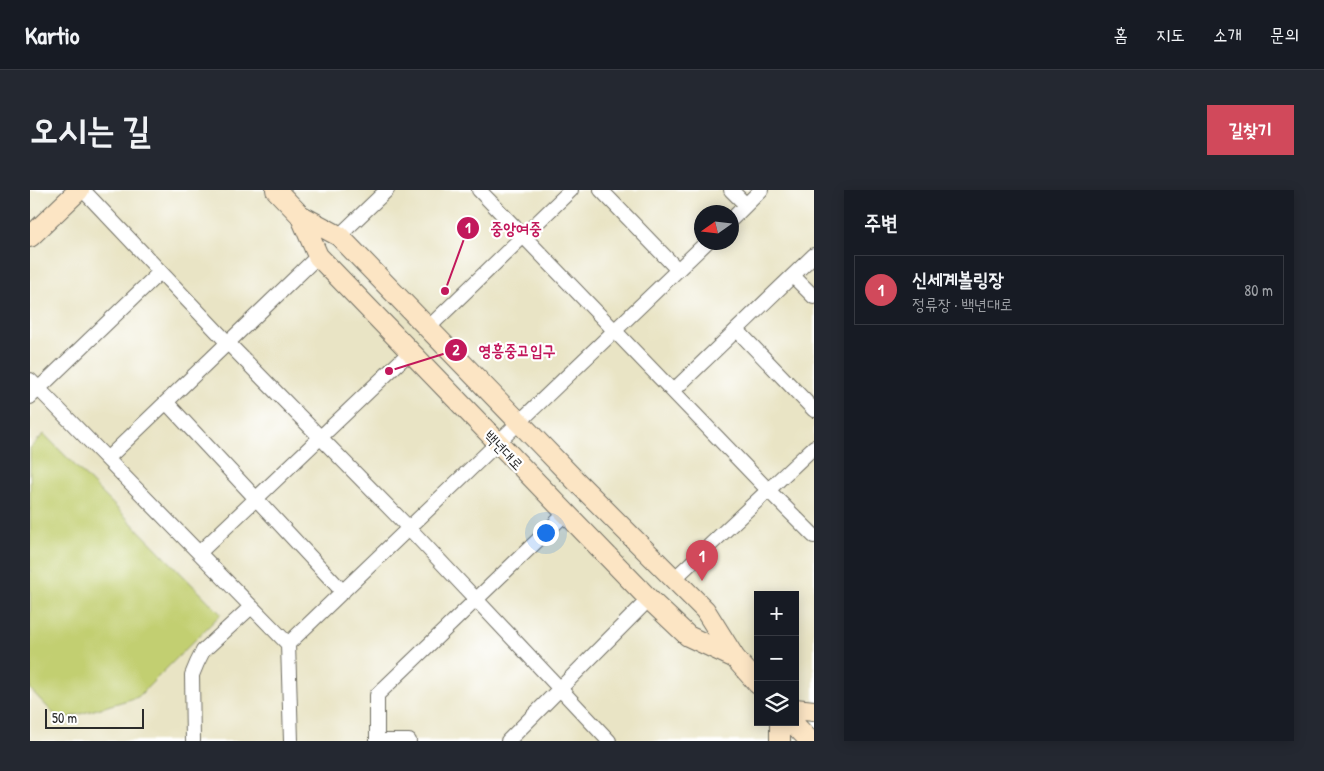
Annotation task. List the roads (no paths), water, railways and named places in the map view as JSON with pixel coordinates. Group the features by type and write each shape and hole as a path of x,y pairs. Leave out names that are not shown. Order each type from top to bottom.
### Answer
{"street":[{"path":"30,237 79,190"},
{"path":"83,190 227,342 409,528 609,741"},
{"name":"백년대로","path":"276,190 300,215 339,236 519,423 673,580 705,610 735,658 755,681"},
{"path":"339,236 387,190"},
{"path":"479,190 814,536"},
{"path":"428,328 571,190"},
{"path":"601,190 678,270"},
{"path":"731,190 746,205"},
{"path":"739,212 761,190"},
{"name":"백년대로","path":"300,215 318,256 649,599 688,636 735,658"},
{"path":"288,644 699,250"},
{"path":"673,391 814,255"},
{"path":"107,459 318,256"},
{"path":"160,272 33,389 107,459 288,644 291,741"},
{"path":"793,276 814,298"},
{"path":"737,330 814,410"},
{"path":"199,553 410,352"},
{"path":"166,402 343,592"},
{"path":"673,580 814,447"},
{"path":"409,741 377,741 377,695 566,513"},
{"path":"508,741 649,599"},
{"path":"193,741 192,675 196,663 203,651 251,607"},
{"path":"799,710 814,711"},
{"path":"780,726 780,741"},
{"path":"796,726 810,741"}],"place":[{"name":"중앙여중","path":"445,291"},
{"name":"영흥중고입구","path":"389,371"},
{"name":"신세계볼링장","path":"702,581"}]}
